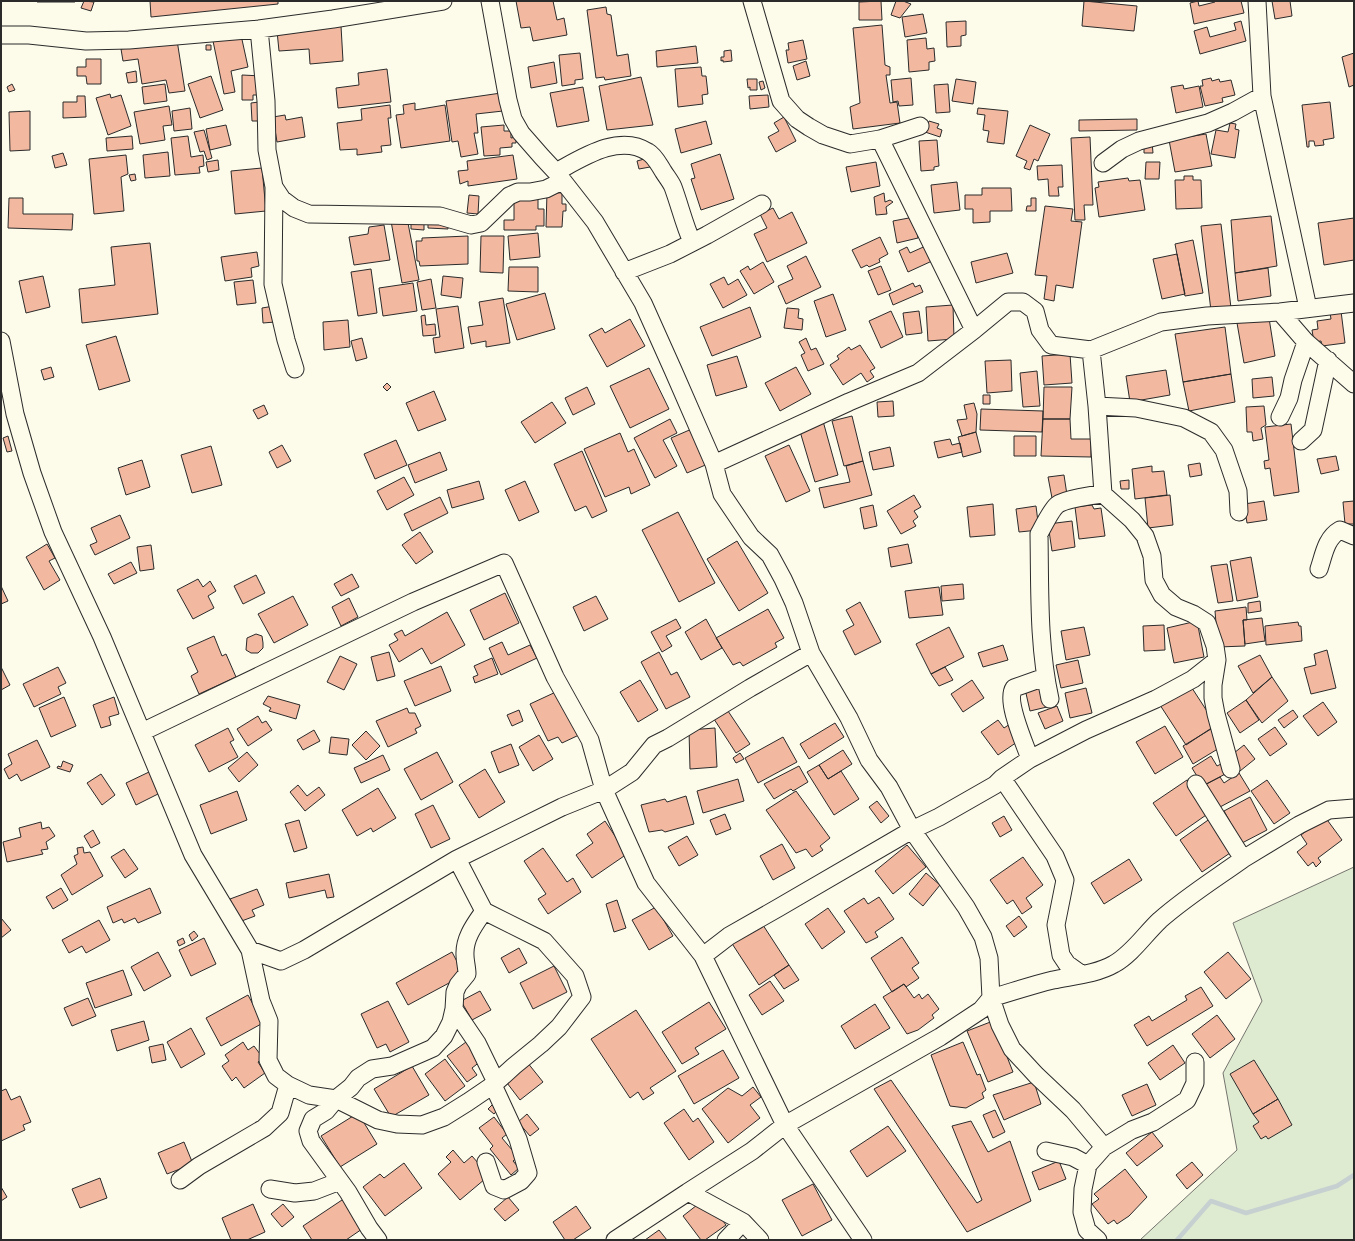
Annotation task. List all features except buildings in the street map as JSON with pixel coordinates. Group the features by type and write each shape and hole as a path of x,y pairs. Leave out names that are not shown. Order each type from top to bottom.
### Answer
{"street":[{"path":"1,35 29,35 86,41 122,40 260,29 443,1"},
{"path":"490,1 500,63 513,119 521,133 559,176 595,222 643,303 714,464 722,494 751,537 770,555 794,603 811,653 849,718 869,760 889,788 912,830 966,907 983,937 989,958 991,998 1000,1025 1012,1049 1036,1075 1073,1110 1104,1147"},
{"path":"752,1 754,13 781,101 808,127 823,135 850,144 880,139 920,126"},
{"path":"1257,1 1262,96 1308,308"},
{"path":"260,29 266,101 267,150 274,187 273,284 286,340 295,369"},
{"path":"1103,163 1122,149 1139,141 1208,123 1233,112 1262,96"},
{"path":"880,139 974,330"},
{"path":"274,187 282,199 294,208 309,214 440,216 471,225 481,222 509,196 518,192 530,192 546,189 559,176 588,155 614,146 632,145 649,152 657,161 672,186 685,227 692,242"},
{"path":"624,272 670,254 762,204"},
{"path":"714,464 842,405 918,373 1008,302 1024,302 1036,312 1040,330 1051,345 1091,350 1161,322 1207,316 1280,312 1354,303"},
{"path":"1280,312 1306,342 1354,384"},
{"path":"1,341 15,414 32,473 53,532 102,637 193,855 250,950 261,1001 269,1021 268,1060 276,1076 288,1085 309,1095 336,1099 378,1120 397,1124 422,1124 444,1117 468,1102 494,1083 559,1027 582,998 575,976 544,941 484,911 457,859"},
{"path":"1280,417 1289,398 1293,380 1306,342"},
{"path":"1091,350 1097,406 1103,494 1132,520 1146,536 1152,556 1154,580 1162,596 1176,607 1193,614 1207,623 1215,646 1217,660 1213,685 1213,698 1217,720 1231,769"},
{"path":"1301,441 1313,430 1328,360"},
{"path":"1097,406 1136,408 1184,418 1211,432 1224,450 1238,491 1239,512"},
{"path":"1050,699 1045,677 1042,644 1039,534 1047,519 1058,505 1089,496 1103,494"},
{"path":"1320,569 1327,543 1333,534 1340,530 1354,536"},
{"path":"142,732 413,602 504,563 555,677 590,740 604,790 646,883 703,956 785,1125 863,1240"},
{"path":"250,950 280,962 304,950 457,859 562,807 604,790 632,772 654,745 811,653"},
{"path":"703,956 729,936 912,830 995,785 1002,778 1030,759 1086,730 1156,699 1193,679 1217,660"},
{"path":"1030,759 1016,722 1011,698 1012,691 1014,688 1045,677"},
{"path":"1002,778 1055,856 1066,880 1056,924 1061,955 1067,964 1081,974"},
{"path":"1196,784 1243,859"},
{"path":"615,1240 752,1151 785,1125 940,1037 981,1010 991,998 1051,980 1101,970 1113,965 1123,958 1175,908 1196,891 1243,859 1299,825 1330,810 1354,808"},
{"path":"378,1240 369,1228 348,1192 311,1141 308,1131 313,1119 326,1111 336,1099 351,1088 358,1078 372,1069 392,1066 433,1048 444,1036 454,1009 455,992 458,985 467,974 465,954 471,930 484,911"},
{"path":"454,1009 477,1043 518,1139 528,1173 521,1181 504,1190 494,1186 486,1162"},
{"path":"1098,1240 1087,1230 1082,1212 1083,1189 1088,1165 1104,1147 1132,1130 1153,1122 1187,1100 1195,1083 1195,1062"},
{"path":"180,1180 199,1166 264,1128 280,1113 288,1085"},
{"path":"1046,1151 1072,1157 1088,1165"},
{"path":"270,1189 295,1193 314,1191 340,1181"},
{"path":"688,1192 743,1222 760,1240"},
{"path":"726,1240 743,1222"}],"green space":[{"path":"1354,867 1354,1240 1140,1240 1237,1150 1223,1073 1262,1001 1233,923"}],"waterway":[{"path":"1177,1240 1211,1201 1246,1213 1337,1186 1354,1175"}]}
